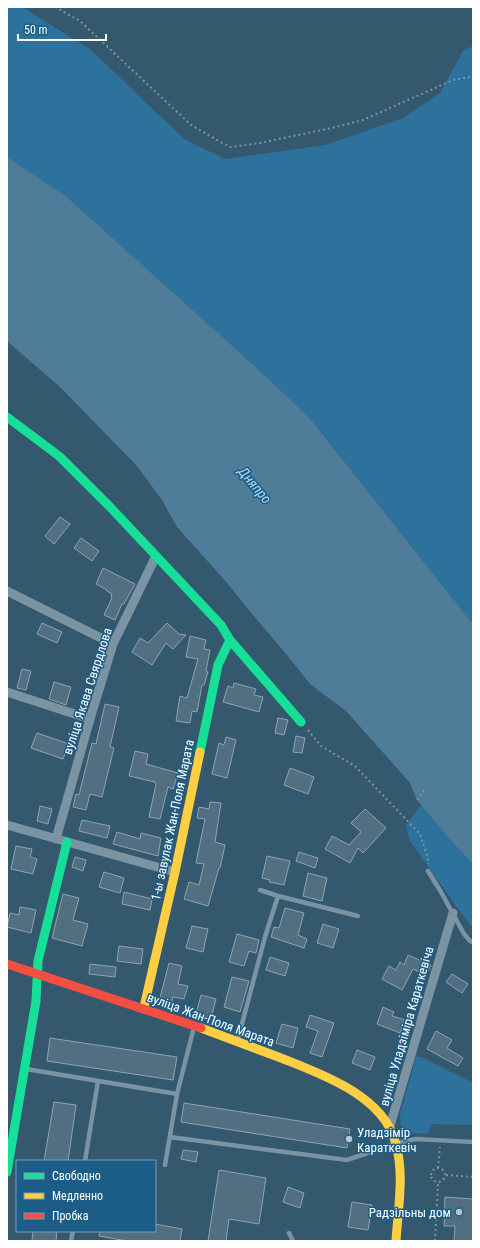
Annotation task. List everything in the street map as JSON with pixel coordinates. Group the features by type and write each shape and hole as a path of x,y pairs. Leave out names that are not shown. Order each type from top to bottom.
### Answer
{"street":[{"path":"7,418 59,456 111,508 221,625 230,640 301,722"},
{"name":"вуліца Якава Свярдлова","path":"56,839 113,644 156,556"},
{"path":"7,591 113,644"},
{"name":"1-ы завулак Жан-Поля Марата","path":"144,1007 175,872 218,665 230,640"},
{"path":"7,692 90,719"},
{"path":"7,825 175,872"},
{"path":"7,1172 36,1001 38,961 67,842"},
{"name":"вуліца Уладзіміра Караткевіча","path":"396,1241 400,1158 390,1126 453,913"},
{"name":"вуліца Жан-Поля Марата","path":"7,964 144,1007 238,1041 332,1079 360,1097 378,1112 390,1126"}],"lane":[{"path":"428,872 464,934 473,942"},
{"path":"260,890 358,916"},
{"path":"238,1041 265,937 278,896"},
{"path":"165,1165 177,1094 194,1026"},
{"path":"25,1068 177,1094"},
{"path":"85,1160 98,1081"},
{"path":"170,1136 348,1160 396,1143 416,1139 473,1142"},
{"path":"288,1233 293,1241"}],"path":[{"path":"55,7 80,21 191,125 231,147 268,142 363,120 453,80 469,77 473,80"},
{"path":"301,722 321,746 355,766 420,834 428,859 428,872"},
{"path":"417,800 424,790"},
{"path":"438,1168 440,1140"},
{"path":"438,1168 443,1169 446,1175"},
{"path":"438,1168 434,1170 431,1176 433,1181 438,1183"},
{"path":"446,1175 473,1177"},
{"path":"438,1183 444,1180 446,1175"},
{"path":"435,1241 438,1183"}],"shaded area":[{"path":"7,7 22,7 90,49 184,139 225,159 325,145 403,118 440,93 463,51 473,46 473,624 308,416 67,197 7,157"},
{"path":"421,805 451,841 473,864 473,928 410,841 406,826"},
{"path":"416,1057 421,1057 473,1083 473,1125 432,1124 428,1134 412,1133 401,1128 400,1114"}],"water":[{"name":"Дняпро","path":"7,157 67,197 308,416 473,624 473,864 451,841 417,800 410,783 346,711 310,684 228,584 177,527 162,500 137,466 60,387 7,341"}],"building":[{"path":"60,517 70,524 54,544 45,536"},
{"path":"81,538 99,551 92,561 74,548"},
{"path":"103,568 135,584 124,604 122,604 115,620 104,615 112,598 112,594 96,584"},
{"path":"42,623 62,632 57,643 37,634"},
{"path":"167,623 179,634 186,635 173,649 166,643 152,665 132,652 140,638 148,643"},
{"path":"190,636 206,640 204,649 210,650 206,671 208,672 204,685 202,685 197,712 192,711 190,723 176,721 180,696 187,698 198,659 186,657"},
{"path":"22,669 31,671 26,690 17,688"},
{"path":"54,682 71,687 66,705 49,699"},
{"path":"234,683 256,689 254,695 263,697 259,712 223,702 228,686 233,688"},
{"path":"105,704 119,707 110,747 114,748 102,797 90,794 86,810 73,807 76,794 79,795 92,743 96,744"},
{"path":"278,718 288,720 284,735 275,733"},
{"path":"37,733 69,744 63,759 31,748"},
{"path":"296,736 305,738 302,753 293,752"},
{"path":"226,737 236,740 227,778 212,774 219,743 224,745"},
{"path":"135,751 148,754 146,764 178,773 173,789 168,787 160,819 149,817 156,784 155,782 129,776"},
{"path":"290,768 314,777 308,794 284,785"},
{"path":"210,802 221,803 215,842 225,845 220,868 208,906 184,899 189,882 199,885 204,864 196,863 205,819 197,818 199,807 209,809"},
{"path":"40,806 52,809 48,824 37,821"},
{"path":"365,809 386,828 363,853 358,848 350,863 325,849 332,836 349,845 361,832 351,823"},
{"path":"82,820 110,826 107,838 79,831"},
{"path":"117,832 140,839 141,833 161,838 158,856 113,844"},
{"path":"16,846 32,849 30,857 37,859 33,874 11,869"},
{"path":"299,852 318,858 315,868 296,861"},
{"path":"267,856 290,861 284,885 269,882 270,880 262,878"},
{"path":"75,857 86,860 83,871 72,867"},
{"path":"104,872 124,878 120,893 99,887"},
{"path":"308,873 327,878 322,901 303,896"},
{"path":"124,892 152,899 150,910 122,904"},
{"path":"63,894 79,898 73,920 88,924 82,946 52,938"},
{"path":"20,907 36,910 31,933 7,927 10,913 19,915"},
{"path":"285,908 304,913 298,935 307,939 304,948 271,937 274,927 279,928"},
{"path":"323,924 339,929 333,948 317,943"},
{"path":"192,926 208,929 203,952 186,948"},
{"path":"237,934 259,940 256,953 249,951 244,966 229,962"},
{"path":"119,946 143,949 141,964 117,961"},
{"path":"408,955 431,965 426,975 413,969 402,990 382,979 389,966 396,970 400,962 404,965"},
{"path":"270,957 289,963 285,976 266,970"},
{"path":"169,963 182,966 178,984 188,986 184,999 173,997 171,1005 159,1002"},
{"path":"90,964 116,967 115,977 89,974"},
{"path":"452,974 468,984 462,993 446,982"},
{"path":"232,977 249,981 240,1012 224,1007"},
{"path":"201,995 216,999 211,1018 196,1014"},
{"path":"383,1007 394,1012 392,1016 405,1020 400,1033 377,1024"},
{"path":"310,1015 334,1023 322,1057 310,1053 318,1031 306,1027"},
{"path":"282,1024 298,1028 293,1048 276,1043"},
{"path":"436,1031 452,1040 447,1048 463,1058 458,1066 427,1049"},
{"path":"50,1038 177,1057 173,1080 47,1061"},
{"path":"357,1050 375,1057 370,1070 352,1063"},
{"path":"54,1102 76,1105 68,1160 44,1160"},
{"path":"184,1103 350,1129 347,1148 181,1122"},
{"path":"183,1150 198,1152 196,1162 181,1159"},
{"path":"219,1170 266,1178 259,1224 229,1219 226,1241 208,1241"},
{"path":"288,1187 304,1193 300,1208 283,1202"},
{"name":"Радзільны дом","path":"445,1197 473,1199 473,1241 454,1241 455,1226 444,1226"},
{"path":"352,1202 372,1205 368,1230 348,1227"},
{"path":"156,1224 182,1229 180,1241 127,1241 99,1236 100,1232 156,1232"},
{"path":"33,1232 57,1232 56,1241 32,1241"}],"traffic: fast":[{"path":"7,417 59,456 111,508 221,625 230,640 301,722"},
{"path":"200,752 218,665 230,640"},
{"path":"7,1172 36,1001 38,961 67,842"}],"traffic: slow":[{"path":"144,1007 175,872 200,752"},
{"path":"201,1028 281,1058 331,1079 364,1099 377,1111 388,1125 395,1141 400,1165 400,1191 396,1241"}],"traffic: jam":[{"path":"7,964 201,1028"}],"place":[{"name":"Уладзімір Караткевіч","path":"349,1139"},
{"name":"Радзільны дом","path":"459,1212"}]}
